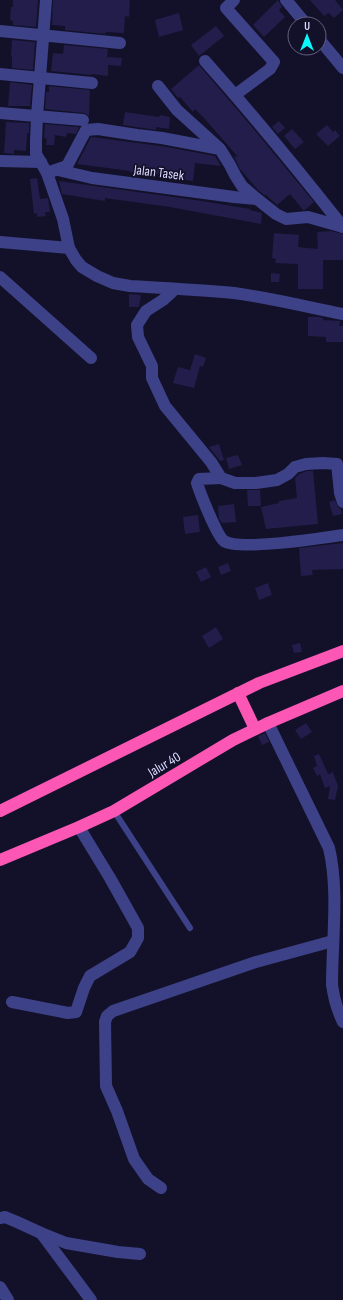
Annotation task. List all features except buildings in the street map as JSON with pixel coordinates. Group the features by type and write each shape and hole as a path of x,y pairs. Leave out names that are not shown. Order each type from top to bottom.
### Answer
{"highway":[{"name":"Jalur 40","path":"0,811 259,683 343,651"},
{"name":"Jalur 40","path":"0,860 114,811 233,740 268,723 343,691"},
{"path":"238,693 255,729"}],"street":[{"path":"46,0 42,35 36,154 49,168 69,248 82,267 113,283 130,286 234,294 283,301 343,314"},
{"path":"234,0 226,8 274,62 270,69 235,95"},
{"path":"286,0 299,16"},
{"path":"0,31 120,43"},
{"path":"327,49 343,68"},
{"path":"205,61 295,166 343,227"},
{"path":"0,74 92,83"},
{"path":"158,86 177,110 220,149 242,186 276,214 286,218 308,217 343,227"},
{"path":"0,113 83,120"},
{"path":"49,168 67,166 86,130 98,129 162,138 220,149"},
{"name":"Jalan Tasek","path":"0,161 49,168 99,179 257,199"},
{"path":"0,242 69,248"},
{"path":"0,277 91,358"},
{"path":"175,289 146,312 137,325 138,337 152,366 152,378 165,406 211,462 221,478"},
{"path":"343,502 340,493 337,464 323,462 295,467 288,474 277,480 256,483 235,483 221,478 199,479 197,483 217,533 224,541 232,544 245,545 343,535"},
{"path":"268,723 329,848 334,881 333,998 336,1009 343,1022"},
{"path":"12,1002 68,1013 76,1012 84,988 90,976 130,952 138,938 138,928 79,827"},
{"path":"161,1188 148,1179 134,1159 117,1111 106,1086 105,1022 107,1016 113,1011 256,962 333,941"},
{"path":"0,1218 17,1222 41,1234 66,1243 140,1254"},
{"path":"41,1234 91,1300"},
{"path":"0,1288 8,1300"}],"lane":[{"path":"114,811 190,928"}]}
